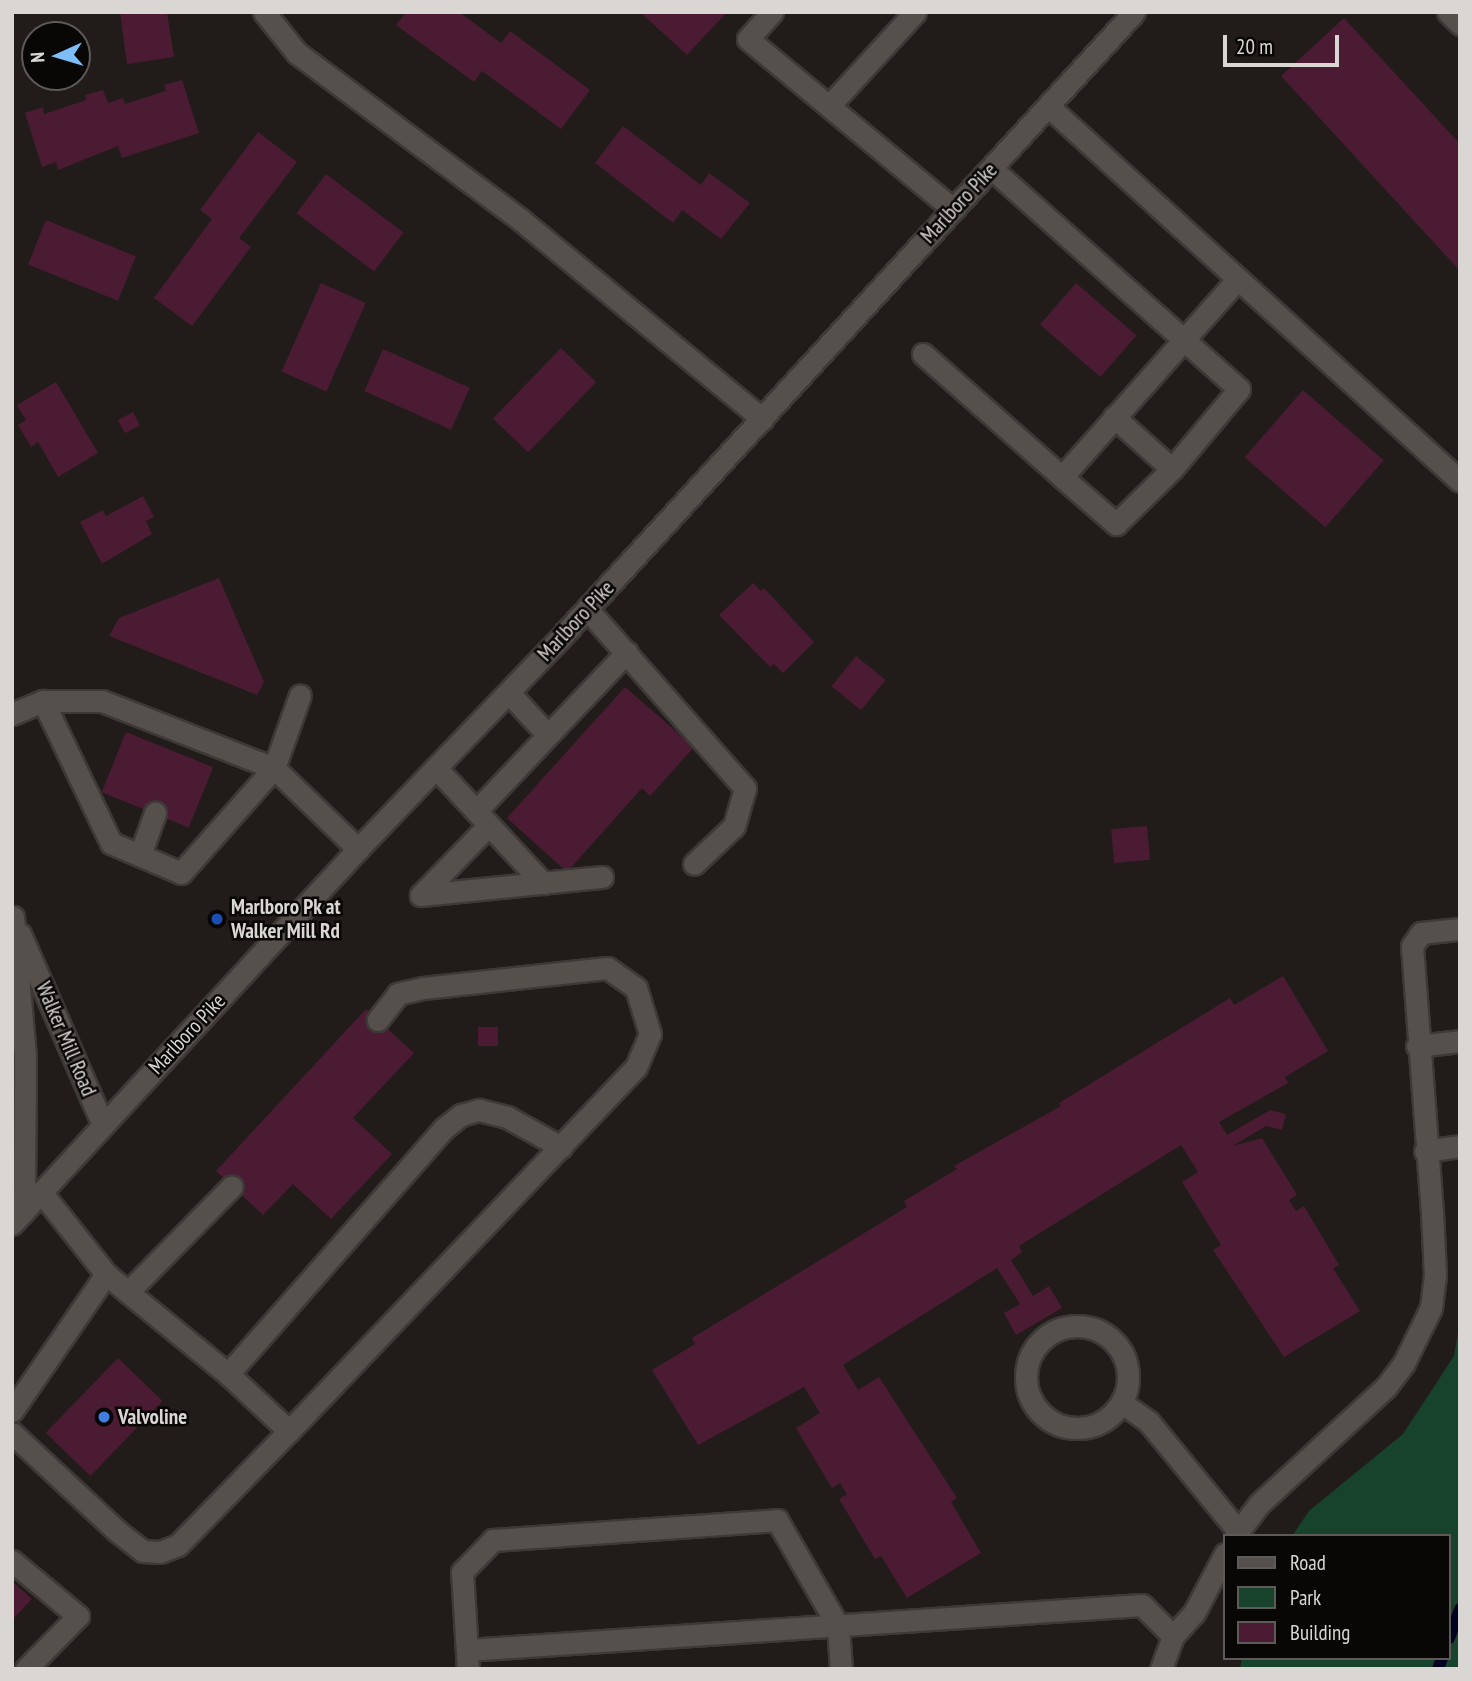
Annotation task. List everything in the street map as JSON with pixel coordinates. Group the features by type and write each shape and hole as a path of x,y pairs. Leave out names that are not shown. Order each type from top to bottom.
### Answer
{"main road":[{"path":"264,12 297,52 521,220 762,418"},
{"path":"772,12 748,39 953,209"},
{"path":"828,106 915,12"},
{"name":"Marlboro Pike","path":"18,1217 358,849 438,769 587,609 1134,12"},
{"path":"1448,12 1460,24"},
{"path":"1048,106 1460,481"},
{"path":"923,354 1116,524 1172,469 1239,389 992,168"},
{"path":"1062,477 1238,279"},
{"path":"1114,417 1172,469"},
{"path":"587,609 745,788 734,826 694,864"},
{"path":"602,877 421,895 547,734 627,652"},
{"path":"509,693 547,734"},
{"path":"43,701 111,844 181,873 274,768 300,695"},
{"path":"12,714 43,701 102,701 185,745 274,768 358,849"},
{"path":"438,769 543,883"},
{"path":"140,855 155,813"},
{"path":"13,916 25,1056 18,1217"},
{"name":"Walker Mill Road","path":"13,916 103,1125"},
{"path":"1122,1403 1148,1421 1236,1533 1259,1504 1386,1387 1422,1329 1431,1308 1435,1275 1412,946 1421,933 1460,929"},
{"path":"12,1433 117,1531 143,1551 160,1552 178,1545 636,1067 650,1034 636,988 607,968 423,988 398,994 378,1020"},
{"path":"1417,1046 1460,1041"},
{"path":"229,1374 443,1129 461,1115 479,1110 507,1117 537,1138 561,1147"},
{"path":"1425,1151 1460,1146"},
{"path":"128,1292 232,1186"},
{"path":"41,1192 106,1274 229,1374 289,1432"},
{"path":"12,1411 106,1274"},
{"path":"1086,1325 1108,1335 1124,1354 1129,1379 1122,1403 1101,1423 1071,1428 1054,1423 1035,1407 1027,1388 1026,1369 1034,1348 1060,1328 1086,1325"},
{"path":"841,1669 838,1626 777,1520 493,1540 462,1572 468,1659 838,1626 1142,1605 1173,1636"},
{"path":"1161,1669 1173,1636 1194,1613 1224,1556"},
{"path":"12,1561 78,1616 26,1669"}],"green space":[{"path":"1460,1321 1460,1669 1240,1669 1242,1660 1451,1660 1451,1534 1293,1534 1309,1511 1403,1434 1454,1356"}],"building":[{"path":"120,12 167,12 174,57 127,64"},
{"path":"406,12 459,12 501,43 510,31 590,90 561,129 482,71 474,82 396,25"},
{"path":"640,12 727,12 687,55"},
{"path":"1344,18 1460,144 1460,271 1281,76"},
{"path":"182,80 199,133 122,158 118,146 58,170 56,162 42,167 25,113 43,107 44,114 86,100 85,95 103,90 108,103 123,98 125,104 166,91 164,85"},
{"path":"623,126 701,185 709,173 750,203 721,239 682,210 673,223 595,163"},
{"path":"258,132 297,162 239,238 251,247 192,326 154,298 212,219 200,210"},
{"path":"326,174 403,232 374,272 297,213"},
{"path":"46,220 136,256 118,301 28,265"},
{"path":"321,283 366,303 326,392 282,372"},
{"path":"1076,283 1136,335 1100,377 1040,325"},
{"path":"561,348 596,382 528,453 493,418"},
{"path":"383,349 470,388 451,430 364,391"},
{"path":"56,382 98,453 58,477 38,442 31,447 18,425 26,420 17,405"},
{"path":"1303,390 1384,460 1325,527 1245,457"},
{"path":"133,412 140,425 125,433 118,420"},
{"path":"143,496 154,517 146,521 152,534 102,564 80,522 103,510 106,516"},
{"path":"219,578 264,682 257,695 109,636 119,618"},
{"path":"753,583 761,591 764,588 814,642 783,673 774,664 770,667 719,615"},
{"path":"856,656 886,680 861,710 831,686"},
{"path":"625,687 694,747 650,796 642,788 567,872 507,818"},
{"path":"126,732 213,767 189,827 102,792"},
{"path":"1147,826 1150,860 1114,863 1111,829"},
{"path":"1283,976 1328,1051 1285,1077 1288,1083 1219,1122 1227,1135 1270,1110 1286,1114 1282,1130 1266,1126 1233,1146 1262,1138 1297,1195 1289,1200 1296,1211 1304,1206 1339,1265 1333,1268 1360,1311 1284,1357 1213,1250 1221,1245 1182,1182 1198,1172 1181,1145 1019,1246 1022,1252 1011,1260 1033,1296 1049,1286 1062,1308 1016,1335 1004,1313 1020,1304 997,1268 843,1365 858,1390 879,1377 957,1498 951,1502 981,1553 907,1598 881,1556 875,1559 839,1499 847,1494 840,1483 832,1488 796,1428 820,1413 804,1387 698,1445 652,1370 695,1344 692,1338 907,1207 904,1201 957,1169 954,1166 1061,1106 1059,1103 1230,998 1234,1005"},
{"path":"366,1009 414,1053 353,1118 392,1154 331,1219 293,1184 263,1215 216,1171"},
{"path":"478,1027 498,1027 498,1046 478,1046"},
{"name":"Valvoline","path":"118,1358 163,1401 90,1476 46,1433"},
{"path":"12,1581 32,1599 12,1620"}],"waterway":[{"path":"1451,1633 1460,1609"},
{"path":"1438,1669 1441,1660"}],"place":[{"name":"Marlboro Pk at Walker Mill Rd","path":"217,919"},
{"name":"Valvoline","path":"104,1417"}]}
